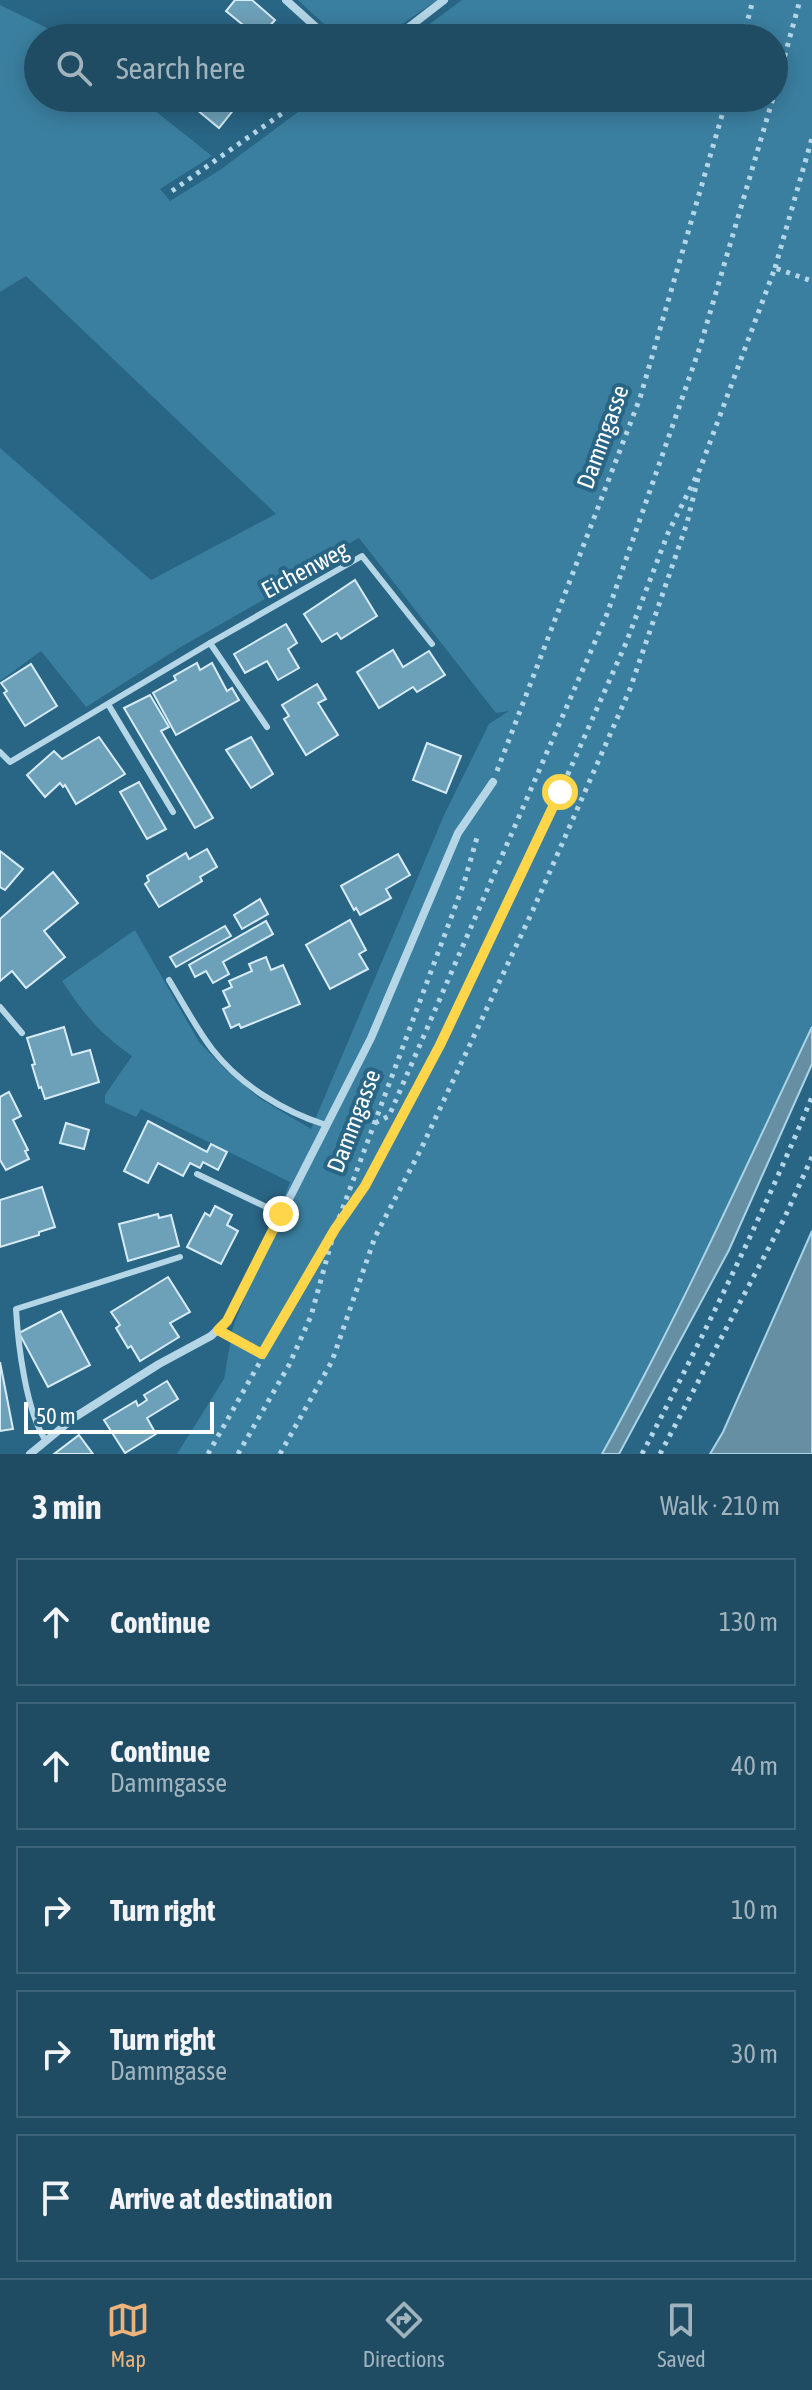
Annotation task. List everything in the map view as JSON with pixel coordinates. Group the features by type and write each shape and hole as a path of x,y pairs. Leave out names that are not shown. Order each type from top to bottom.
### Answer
{"street":[{"path":"286,0 313,24"},
{"path":"413,24 444,0"},
{"name":"Dammgasse","path":"30,1454 75,1417 159,1364 211,1336 227,1321 371,1038 458,833 493,782"}],"lane":[{"name":"Eichenweg","path":"0,752 10,762 362,556 432,644"},
{"path":"210,643 267,727"},
{"path":"108,704 173,812"},
{"name":"Dammgasse","path":"169,980 213,1051 241,1077 268,1100 326,1125"},
{"path":"0,1007 22,1033"},
{"path":"197,1174 281,1214"},
{"path":"46,1441 38,1430 25,1378 16,1309 180,1257"}],"path":[{"path":"747,24 753,0"},
{"path":"788,44 800,0"},
{"path":"172,191 284,112"},
{"name":"Dammgasse","path":"493,782 640,398 723,112"},
{"path":"374,1123 389,1116 607,614 700,347 769,112"},
{"path":"238,1454 289,1365 311,1316 335,1229 365,1186 447,1031 560,792 626,643 668,533 700,469 775,268 812,138"},
{"path":"775,268 812,281"},
{"path":"280,1454 332,1361 375,1237 421,1149 514,952 630,689 687,523 700,469"},
{"name":"Dammgasse","path":"208,1454 335,1229 464,883 481,825"},
{"path":"642,1454 706,1330 812,1097"},
{"path":"660,1454 784,1219 812,1157"},
{"path":"218,1330 262,1354"}],"shaded area":[{"path":"298,0 437,0 402,24 324,24"},
{"path":"462,0 812,0 812,1027 715,1231 602,1454 177,1454 224,1379 233,1327 290,1182 141,1109 136,1117 105,1103 105,1095 132,1056 93,1022 62,981 135,930 199,1042 259,1098 311,1129 445,813 489,724 509,711 496,713 359,538 333,552 335,559 179,648 86,707 41,651 0,681 0,448 151,580 276,514 26,276 0,292 0,5 39,24 24,24 24,112 157,112 212,156 160,189 170,201 220,170 298,112 788,112 788,24 430,24"},
{"path":"812,1027 812,1064 729,1250 619,1454 602,1454 684,1296"},
{"path":"812,1231 812,1454 710,1454 723,1432"}],"building":[{"path":"235,0 252,0 275,20 271,24 242,24 226,11"},
{"path":"200,112 232,112 219,128"},
{"path":"355,580 377,616 341,639 337,633 322,642 304,614"},
{"path":"286,624 297,643 288,649 299,668 278,680 267,661 245,673 234,654"},
{"path":"393,650 403,667 429,651 445,675 417,692 413,687 379,708 357,672"},
{"path":"197,663 200,670 212,663 227,691 232,688 239,700 176,735 153,693"},
{"path":"31,664 57,706 25,726 1,683"},
{"path":"317,684 326,699 318,703 338,735 306,755 284,719 289,716 282,705"},
{"path":"150,695 169,727 161,731 213,818 195,828 124,708"},
{"path":"99,737 125,774 76,804 65,785 63,787 60,783 45,797 27,775 54,751 62,759"},
{"path":"251,737 273,774 251,788 226,750"},
{"path":"427,743 461,756 446,793 413,780"},
{"path":"139,782 166,829 147,839 120,792"},
{"path":"207,849 217,867 200,877 202,881 159,907 145,884 149,881 147,876 186,853 189,859"},
{"path":"0,851 23,869 5,890 0,887"},
{"path":"398,854 410,875 386,889 391,898 360,915 341,886"},
{"path":"53,872 78,903 44,931 65,957 26,988 12,971 0,981 0,919"},
{"path":"260,899 268,914 242,929 234,915"},
{"path":"350,920 366,950 359,954 368,969 330,989 306,945"},
{"path":"266,921 273,934 223,962 229,974 213,983 206,971 195,977 189,965"},
{"path":"225,926 231,936 176,967 170,957"},
{"path":"266,957 271,970 283,965 300,1004 241,1028 239,1024 231,1028 223,1009 230,1006 223,991 232,987 229,981 252,971 249,964"},
{"path":"64,1027 72,1055 90,1050 99,1082 45,1099 32,1065 35,1064 27,1038"},
{"path":"9,1092 21,1116 13,1120 28,1150 25,1151 29,1159 6,1170 0,1160 0,1097"},
{"path":"148,1121 207,1152 211,1144 227,1152 218,1170 203,1162 200,1168 190,1163 183,1176 158,1163 148,1183 124,1171"},
{"path":"66,1123 89,1130 84,1149 60,1143"},
{"path":"42,1187 55,1227 0,1247 0,1200"},
{"path":"215,1206 232,1215 227,1225 238,1231 221,1264 187,1247 205,1213 210,1216"},
{"path":"158,1214 159,1218 171,1215 179,1246 128,1261 119,1224"},
{"path":"168,1277 190,1312 170,1323 179,1337 140,1361 116,1328 120,1325 111,1312"},
{"path":"61,1311 90,1365 48,1387 19,1333"},
{"path":"0,1362 13,1429 0,1431"},
{"path":"167,1381 178,1399 147,1418 156,1434 125,1453 104,1420 136,1401 138,1406 147,1400 144,1395"},
{"path":"79,1435 93,1454 54,1454"}],"route":[{"path":"281,1214 227,1321 218,1330 262,1354 335,1229 365,1186 440,1045 560,792"}]}
